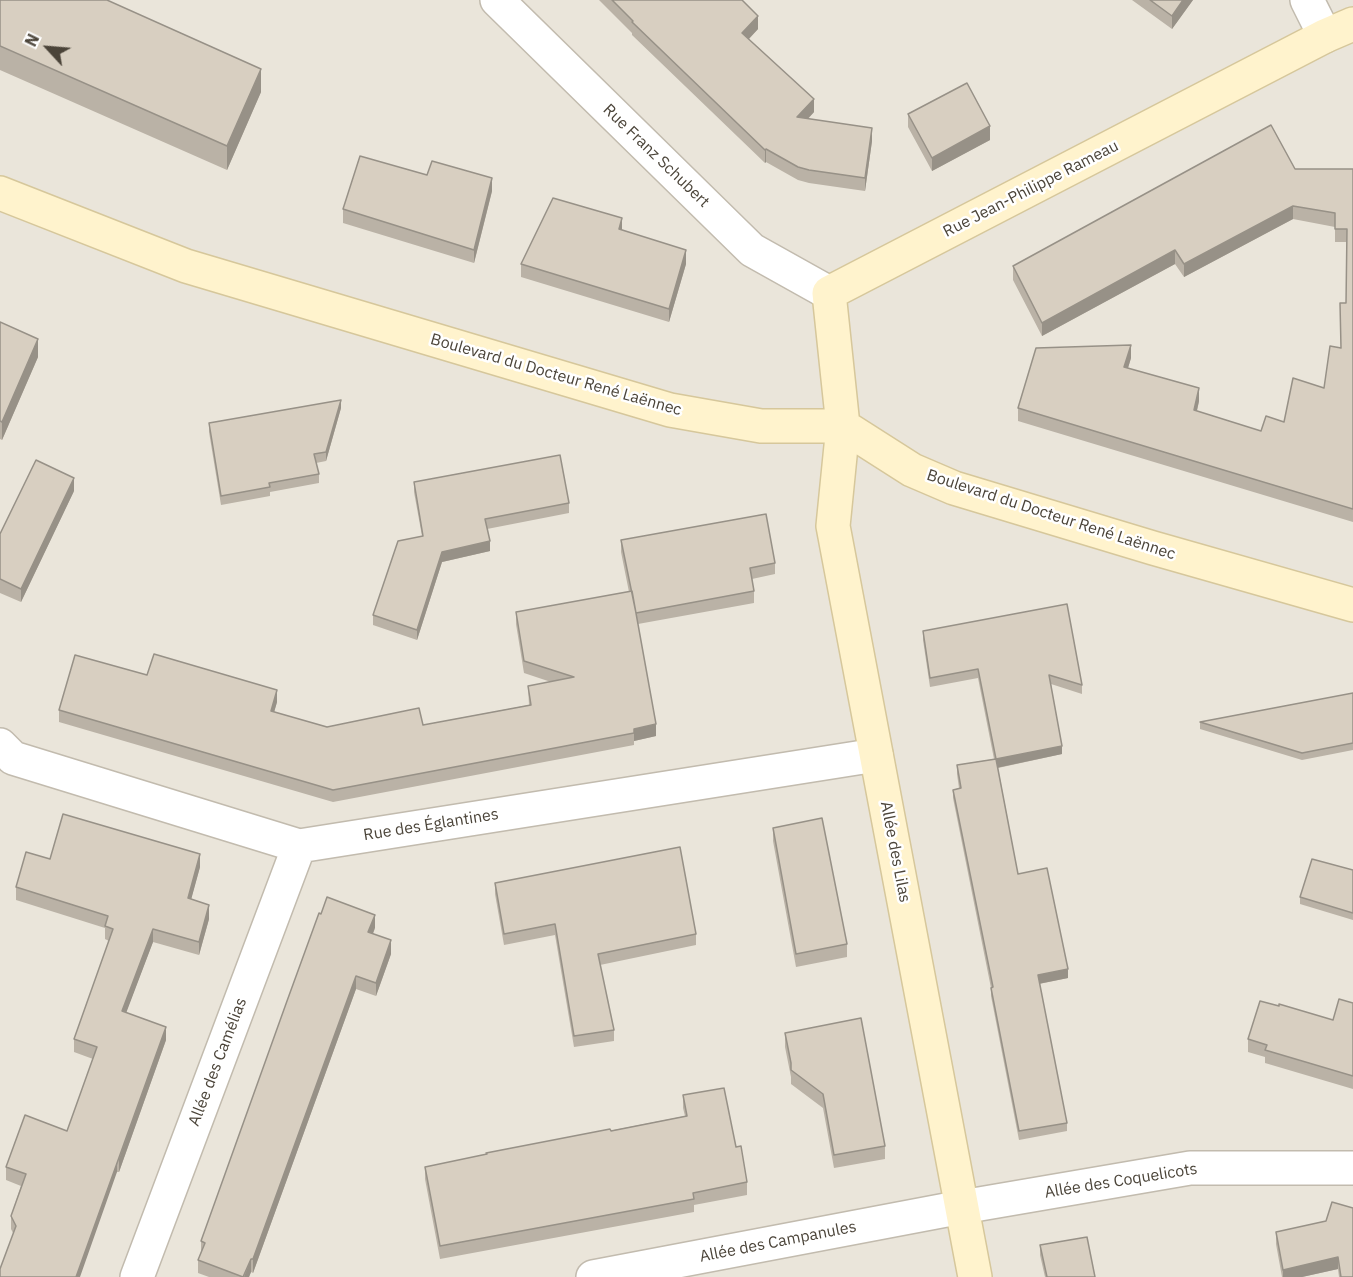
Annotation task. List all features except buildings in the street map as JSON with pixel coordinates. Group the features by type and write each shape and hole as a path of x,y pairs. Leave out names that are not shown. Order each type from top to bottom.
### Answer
{"street":[{"name":"Rue Franz Schubert","path":"497,0 752,250 829,293"},
{"path":"1307,0 1339,30"},
{"name":"Rue Jean-Philippe Rameau","path":"829,293 1339,30"},
{"name":"Boulevard du Docteur René Laënnec","path":"0,194 186,266 670,410 761,426 843,426 912,470 954,488 1353,605"},
{"path":"829,293 843,426"},
{"name":"Allée des Lilas","path":"843,426 833,526 975,1277"},
{"name":"Rue des Églantines","path":"0,745 13,759 299,846 876,755"},
{"name":"Allée des Camélias","path":"137,1277 299,846"},
{"name":"Allée des Coquelicots","path":"962,1207 1190,1168 1353,1168"},
{"name":"Allée des Campanules","path":"593,1277 962,1207"}],"shaded area":[{"path":"0,0 1353,0 1353,1277 0,1277"}]}
